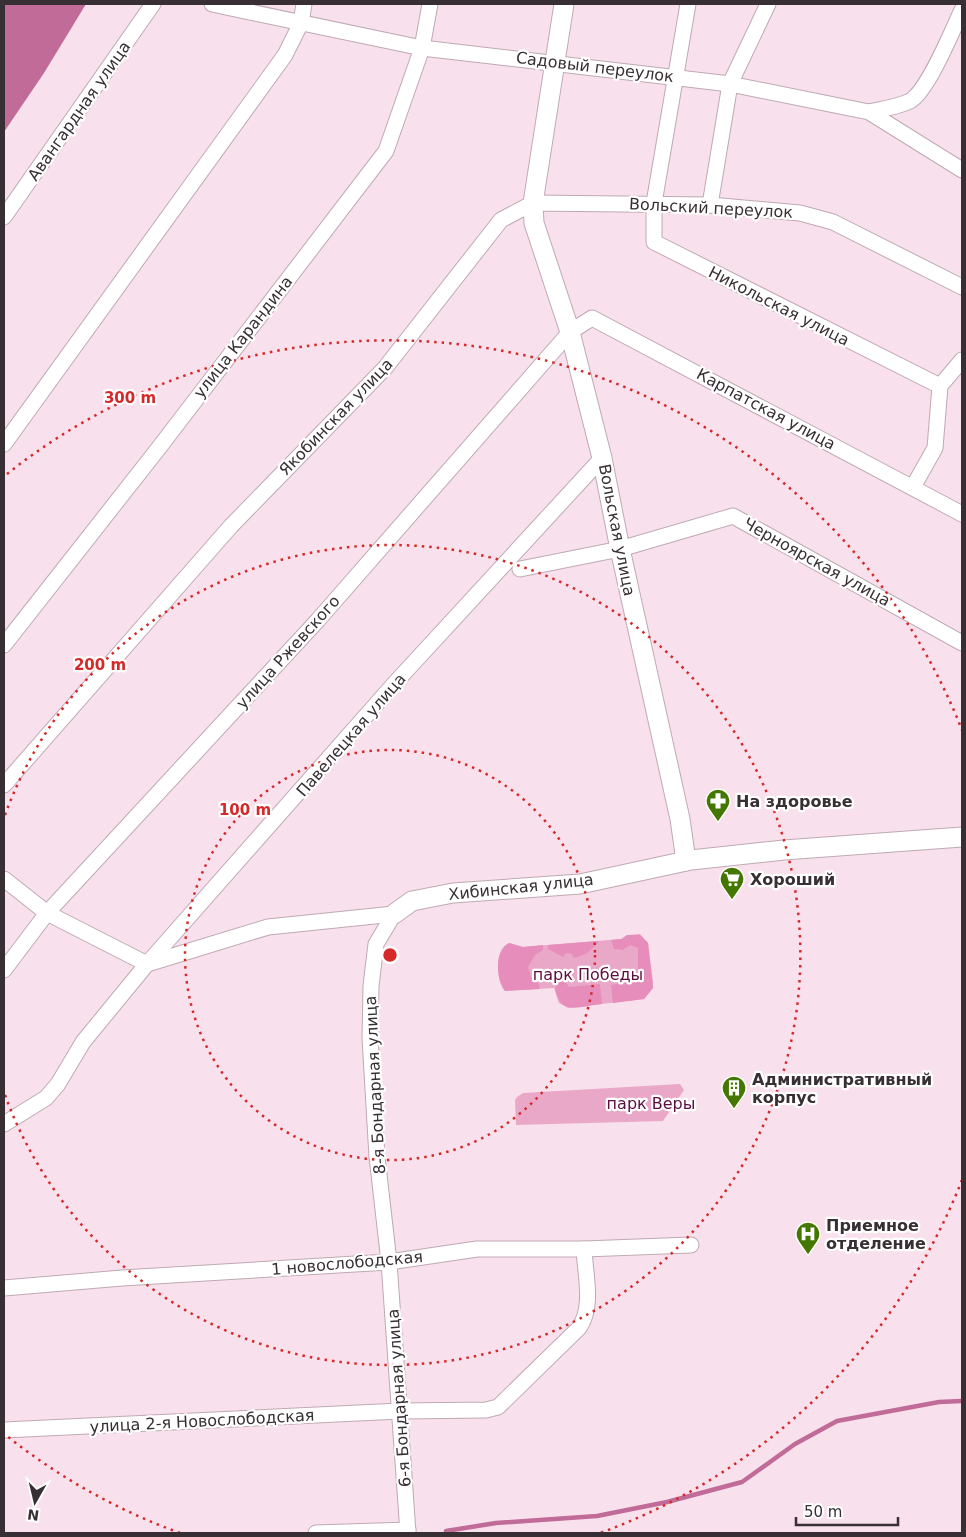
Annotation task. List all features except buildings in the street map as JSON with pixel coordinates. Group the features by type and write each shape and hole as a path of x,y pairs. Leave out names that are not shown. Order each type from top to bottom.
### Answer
{"street":[{"name":"Авангардная улица","path":"4,217 153,4"},
{"name":"Садовый переулок","path":"212,4 422,48 554,61 730,84 869,112 962,170"},
{"path":"4,444 285,55 301,23 304,4"},
{"name":"улица Карандина","path":"4,645 158,449 386,151 422,48 430,4"},
{"path":"533,203 564,4"},
{"path":"654,203 688,4"},
{"path":"710,205 730,84 768,4"},
{"path":"869,112 909,102 916,97 931,74 962,10"},
{"name":"Вольский переулок","path":"533,203 710,205 800,213 818,217 962,287"},
{"name":"Вольская улица","path":"533,203 534,223 570,332 602,458 620,549 680,818 686,861"},
{"name":"Якобинская улица","path":"4,785 231,526 385,368 501,220 533,203"},
{"name":"Никольская улица","path":"654,203 652,238 656,245 940,386"},
{"name":"Карпатская улица","path":"570,332 592,318 962,514"},
{"name":"улица Ржевского","path":"4,970 47,913 318,620 570,332"},
{"path":"913,487 935,448 940,386 962,360"},
{"name":"Павелецкая улица","path":"4,1124 46,1098 58,1084 83,1042 147,964 394,684 602,458"},
{"name":"Черноярская улица","path":"520,569 620,549 733,516 962,643"},
{"name":"Хибинская улица","path":"147,964 268,927 394,914 412,901 453,893 580,884 686,861 784,850 962,837"},
{"path":"4,879 47,913 147,964"},
{"name":"8-я Бондарная улица","path":"389,1262 377,1157 370,986 376,944 394,914"},
{"name":"1 новослободская","path":"4,1288 122,1278 389,1262 477,1249 584,1250 691,1245"},
{"name":"улица 2-я Новослободская","path":"4,1430 400,1411 486,1410 498,1407 579,1328 585,1318 587,1305 584,1250"},
{"name":"6-я Бондарная улица","path":"389,1262 408,1531"},
{"path":"316,1533 408,1531"}],"green space":[{"name":"парк Победы","path":"640,934 648,943 653,981 653,988 644,999 568,1008 559,1003 554,988 505,991 502,986 498,973 499,958 504,947 509,943 523,947 621,939 627,935"},
{"name":"парк Веры","path":"680,1084 684,1090 663,1121 516,1125 515,1100 523,1093"}],"shaded area":[{"path":"4,4 86,4 44,73 4,132"},
{"path":"627,935 640,935 648,943 653,988 644,999 613,1003 611,985 638,980 638,948 630,945 623,950 614,949 611,940 622,939"},
{"path":"598,941 586,954 574,958 572,954 566,953 563,957 548,949 548,945"},
{"path":"509,943 523,947 543,945 543,950 535,955 528,967 531,977 539,984 540,989 505,991 498,973 498,966 501,952"},
{"path":"563,978 569,987 600,984 602,1004 572,1008 561,1003 555,988"}],"waterway":[{"path":"446,1531 496,1523 597,1516 667,1502 742,1482 795,1444 837,1421 939,1402 962,1401"}],"place":[{"name":"На здоровье","path":"718,822"},
{"name":"Хороший","path":"732,900"},
{"name":"Административный корпус","path":"734,1109"},
{"name":"Приемное отделение","path":"808,1255"}]}
